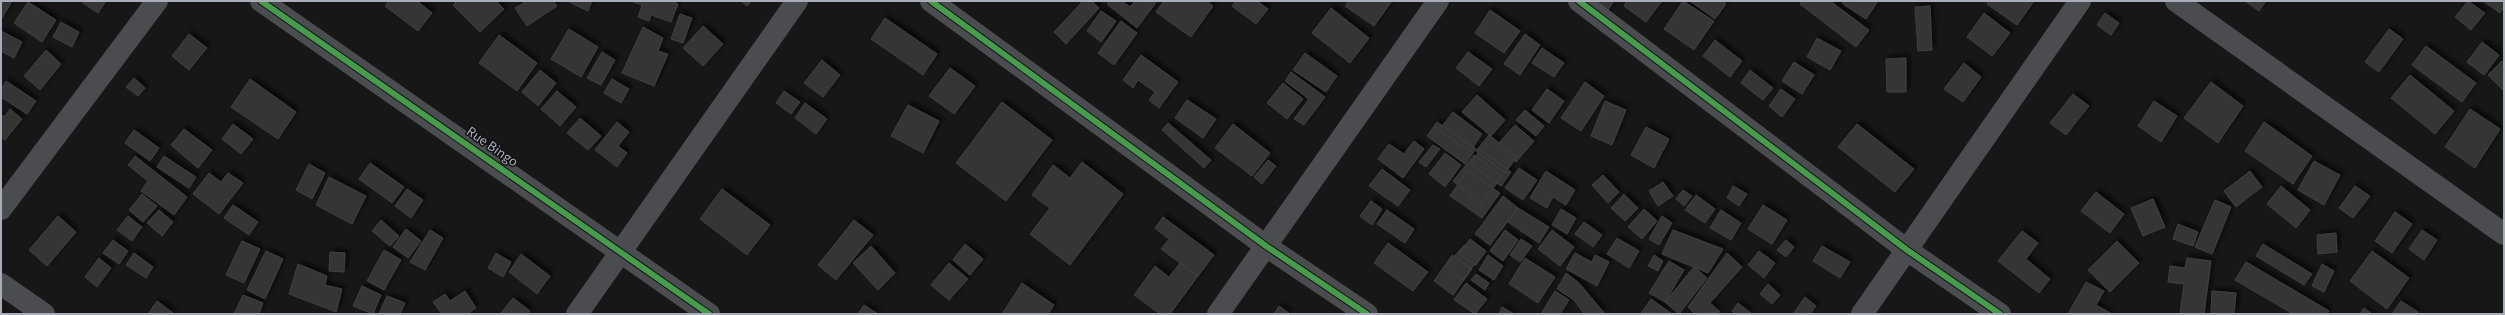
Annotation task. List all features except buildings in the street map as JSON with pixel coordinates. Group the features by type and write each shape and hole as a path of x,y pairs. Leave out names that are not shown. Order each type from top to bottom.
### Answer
{"street":[{"path":"1,209 157,1"},
{"name":"Rue Bingo","path":"261,1 709,314"},
{"path":"577,314 797,1"},
{"path":"931,1 1266,246 1367,314"},
{"path":"1218,314 1438,1"},
{"path":"1578,1 1907,250 2000,314"},
{"path":"1862,314 2080,1"},
{"path":"2176,1 2504,234"},
{"path":"1,284 44,314"}],"cycle path":[{"path":"261,1 709,314"},
{"path":"931,1 1266,246 1367,314"},
{"path":"1579,1 1907,250 2000,314"}]}
